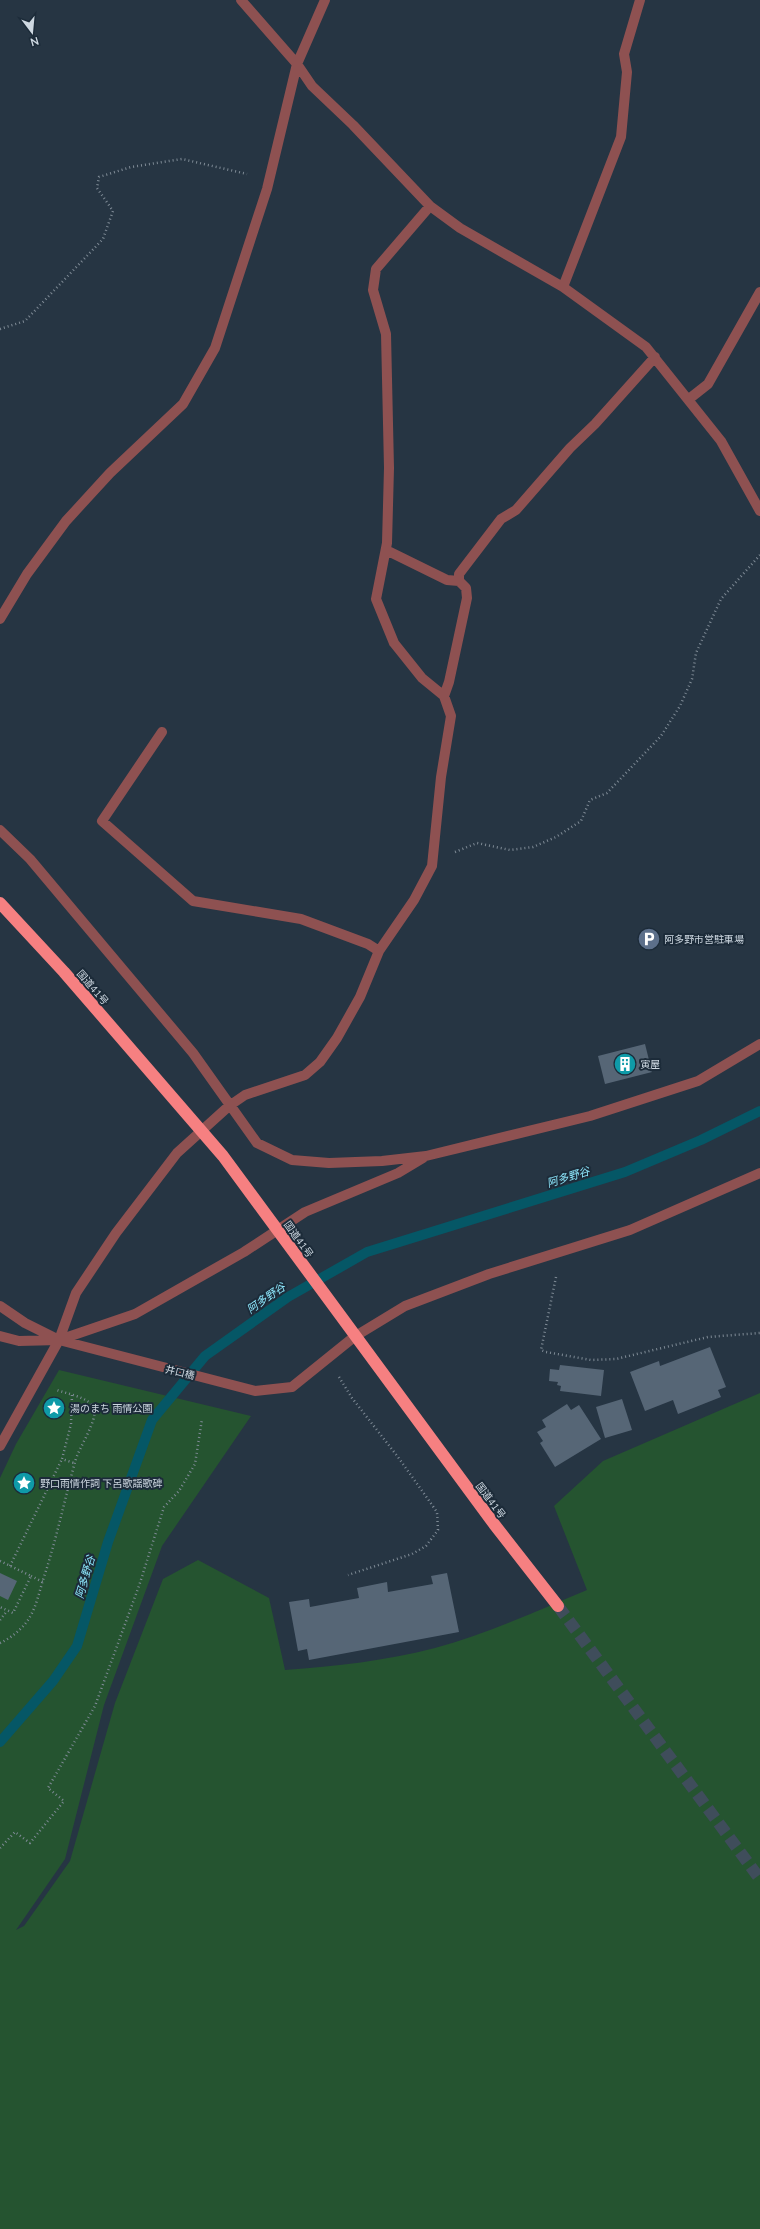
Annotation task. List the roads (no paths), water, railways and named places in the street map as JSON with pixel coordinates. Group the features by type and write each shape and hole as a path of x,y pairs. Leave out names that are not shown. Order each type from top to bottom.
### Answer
{"highway":[{"name":"国道41号","path":"0,903 64,972 223,1156 494,1524 558,1606"}],"street":[{"path":"241,0 297,64 312,86 353,125 430,206 460,228 563,288 646,347 722,441 760,511"},
{"path":"0,619 27,574 66,521 110,473 183,404 215,348 269,179 297,64 325,0"},
{"path":"563,288 621,137 626,72 624,54 640,0"},
{"path":"0,1446 59,1340 76,1293 116,1233 177,1153 229,1106 245,1095 305,1075 320,1062 337,1038 360,997 379,951 414,900 432,866 441,777 451,716 444,696 422,678 394,643 376,600 386,550 389,468 386,334 373,290 376,269 430,206"},
{"path":"689,399 708,384 760,292"},
{"path":"444,696 449,682 467,598 466,588 459,581 458,574 502,519 516,510 570,448 595,424 655,357"},
{"path":"386,550 447,580 459,581"},
{"path":"162,732 102,821 193,901 301,918 368,944 379,951"},
{"path":"0,830 30,859 193,1053 229,1106 257,1143 292,1160 329,1163 382,1161 426,1156 590,1116 698,1081 760,1044"},
{"path":"0,1336 19,1341 59,1340 135,1314 244,1252 305,1212 398,1173 426,1156"},
{"name":"井口橋","path":"59,1340 255,1391 292,1387 354,1337 405,1306 488,1274 630,1230 760,1173"},
{"path":"0,1306 25,1323 59,1340"}],"waterway":[{"name":"阿多野谷","path":"0,1742 53,1681 77,1646 108,1542 152,1420 205,1356 288,1297 367,1252 625,1172 701,1140 760,1111"}],"tunnel":[{"path":"558,1606 760,1879"}],"place":[{"name":"阿多野市営駐車場","path":"649,939"},
{"name":"寅屋","path":"625,1064"},
{"name":"湯のまち 雨情公園","path":"54,1408"},
{"name":"野口雨情作詞 下呂歌謡歌碑","path":"24,1483"}]}
